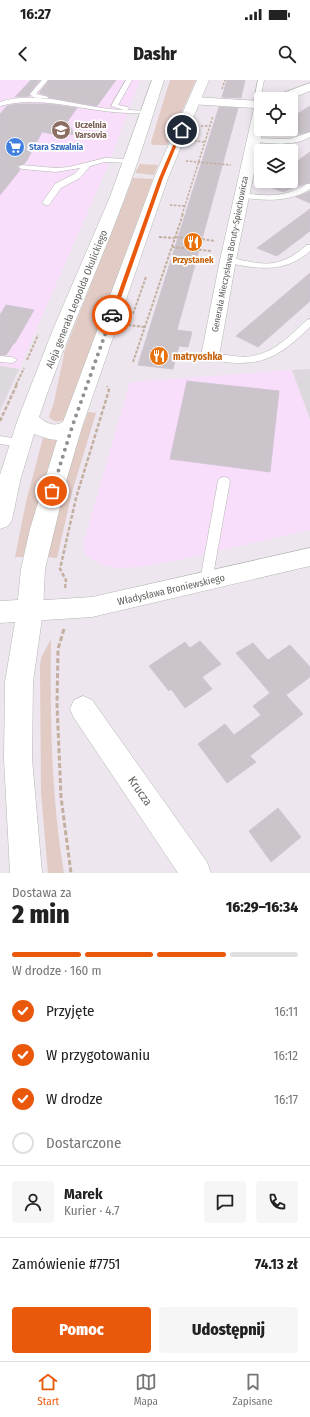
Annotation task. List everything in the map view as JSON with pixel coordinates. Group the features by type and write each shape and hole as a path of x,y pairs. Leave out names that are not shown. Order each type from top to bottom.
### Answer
{"main road":[{"name":"Aleja generała Leopolda Okulickiego","path":"26,873 18,759 19,682 15,611 33,569 56,478 153,158 139,111 158,80"},
{"name":"Aleja generała Leopolda Okulickiego","path":"0,520 10,442 28,419 42,381 111,213 194,101 203,80"},
{"path":"28,419 36,427 52,433 64,432 72,427"}],"street":[{"path":"298,92 310,88"},
{"path":"194,101 254,106"},
{"name":"Generała Mieczysława Boruty-Spiechowicza","path":"210,356 228,260 255,136"},
{"name":"Władysława Broniewskiego","path":"15,611 92,607 310,557"},
{"name":"Krucza","path":"83,709 196,873"}],"lane":[{"path":"45,80 34,94 35,96 114,108"},
{"path":"114,108 129,80"},
{"path":"260,92 261,80"},
{"path":"0,104 10,101 30,100 139,111"},
{"path":"254,140 289,141 309,137"},
{"path":"22,167 56,170 86,166 105,160 153,158"},
{"path":"46,203 58,186 77,176 86,166"},
{"path":"242,196 284,198 297,195 310,186"},
{"path":"228,260 265,266 282,264 295,259 310,247"},
{"path":"210,356 243,360 262,358 278,351 310,322"},
{"path":"0,359 12,360"},
{"path":"206,581 224,481"}],"path":[{"path":"133,362 175,238 214,115"},
{"path":"190,140 205,142"},
{"path":"153,158 233,166"},
{"path":"170,205 185,206"},
{"path":"157,244 161,231"},
{"path":"160,237 187,238"},
{"path":"172,247 214,251"},
{"path":"132,315 136,311 148,274"},
{"path":"129,320 125,324 145,327"},
{"path":"65,587 66,580 60,569 76,498 108,390 106,384"},
{"path":"65,628 58,649 57,704 61,797 71,873"}],"shaded area":[{"path":"0,80 140,80 107,168 19,369 0,366"},
{"path":"170,80 196,80 167,145 152,145 151,142"},
{"path":"140,164 158,165 154,175 135,173"},
{"path":"133,178 153,179 65,419 61,421 54,421 49,417 54,402 65,350"},
{"path":"0,366 19,369 0,411"},
{"path":"310,369 310,419 292,370"},
{"path":"292,370 310,419 310,530 142,567 116,568 100,564 86,556 83,544 130,382"},
{"path":"88,412 96,413 72,492 57,558 48,557 54,520 70,465"},
{"path":"43,438 57,440 29,532 23,557 15,557 26,502"},
{"path":"51,639 52,756 56,815 64,873 48,873 41,793 40,666 41,658"}],"building":[{"path":"31,80 40,80 29,93 30,96 15,97"},
{"path":"49,80 116,80 97,106 50,98 49,96 39,93"},
{"path":"227,80 245,80 241,98 222,97"},
{"name":"Stara Szwalnia","path":"16,104 49,104 77,108 67,122 75,134 58,135 42,132 27,160 24,164 17,166 20,170 0,195 0,114 7,106"},
{"path":"310,106 310,131 298,134 298,114"},
{"path":"219,107 238,108 177,330 192,332 188,347 179,346 173,369 138,365"},
{"path":"310,152 310,182 298,186 298,161"},
{"path":"273,188 294,188 283,192"},
{"path":"310,191 310,203 296,197 304,194"},
{"path":"310,209 310,231 277,256 257,248"},
{"path":"310,273 310,301 258,347 236,336"},
{"path":"6,305 34,310 15,343 6,355 0,355 0,315"},
{"path":"187,381 279,391 270,472 170,459"},
{"path":"200,641 221,664 202,677 212,689 185,708 171,689 169,691 149,666 185,642 190,648"},
{"path":"253,643 268,660 290,645 310,667 310,677 286,695 303,714 250,756 256,762 227,783 198,744 225,724 234,735 261,715 253,706 270,693 236,653"},
{"path":"278,808 301,837 271,862 249,831"}],"way so far":[{"path":"52,491 72,427 112,315"}],"place":[{"name":"Uczelnia Varsovia","path":"61,130"},
{"name":"Stara Szwalnia","path":"15,147"},
{"name":"Przystanek","path":"193,242"},
{"name":"matryoshka","path":"159,356"}],"route":[{"path":"112,315 161,178 182,130"}]}
